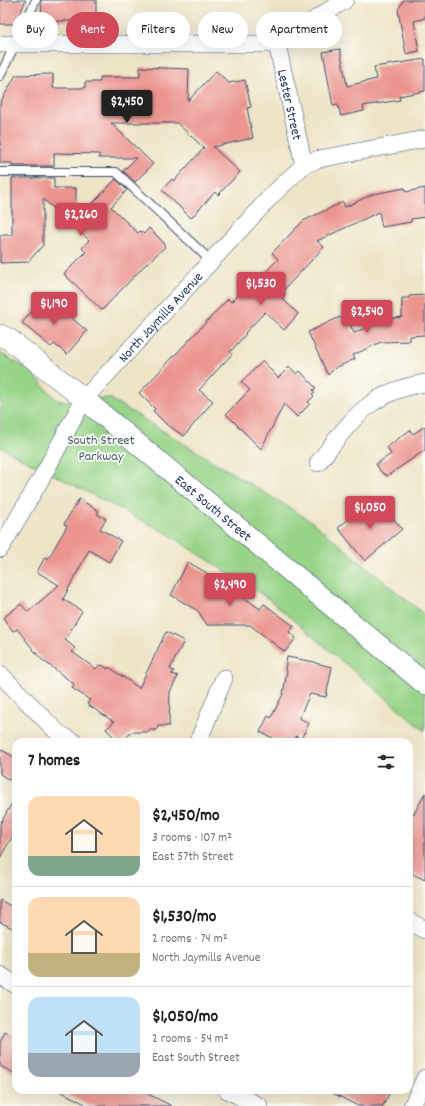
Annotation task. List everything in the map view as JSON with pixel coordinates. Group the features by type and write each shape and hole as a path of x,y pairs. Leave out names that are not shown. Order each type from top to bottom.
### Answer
{"street":[{"path":"326,12 345,0"},
{"path":"8,44 256,44"},
{"name":"Lester Street","path":"278,48 304,165"},
{"name":"North Jaymills Avenue","path":"0,549 42,477 84,399 273,194 304,165 319,159 425,139"},
{"name":"East South Street","path":"0,335 10,340 84,399 425,684"},
{"path":"318,463 349,423 364,408 382,397 402,388 425,383"},
{"path":"0,674 58,733 67,738"},
{"path":"200,738 224,678"},
{"path":"413,923 425,930"},
{"path":"0,975 12,982"},
{"path":"412,1106 425,1078"},
{"path":"235,1094 259,1106"}],"lane":[{"path":"0,76 8,44 36,0"},
{"path":"0,172 116,172 211,261"}],"green space":[{"name":"South Street Parkway","path":"0,353 28,369 58,401 109,398 311,521 425,615 425,731 267,598 168,534 0,447"}],"building":[{"path":"0,0 26,0 20,12 12,12 12,24 0,24"},
{"path":"41,0 96,0 96,12 66,12 66,21 58,21 58,12 42,12"},
{"path":"403,0 425,0 425,18 414,21 419,51 406,54 398,10"},
{"path":"340,49 347,86 376,79 374,67 425,59 425,91 399,96 400,100 363,106 364,111 341,116 338,105 333,106 323,52"},
{"path":"140,67 189,69 188,101 216,71 229,83 245,80 251,107 247,108 253,138 213,147 240,172 218,195 215,192 191,218 162,190 172,179 174,181 204,148 177,123 111,123 153,164 135,182 123,171 136,158 99,158 99,154 54,153 54,166 12,166 12,163 0,163 0,103 16,75 53,74 53,88 85,88 85,82 100,82 100,77 140,77"},
{"path":"12,178 54,178 54,188 76,188 76,221 116,179 127,190 111,207 138,233 140,231 144,234 149,228 165,244 165,247 145,265 102,310 64,274 86,252 82,248 89,240 43,199 43,245 28,262 0,263 0,235 12,235"},
{"path":"405,188 406,192 425,188 425,217 411,219 411,222 382,227 379,212 317,241 324,247 279,295 298,314 284,330 265,312 245,333 246,334 230,352 232,354 199,390 213,401 184,436 166,424 153,411 155,409 139,393 228,299 231,302 255,278 258,280 278,259 272,253 303,221 343,202 345,207 373,194"},
{"path":"45,295 87,331 67,354 54,344 51,347 22,323"},
{"path":"425,295 425,335 409,336 409,341 381,342 353,355 355,359 335,368 328,375 308,332 340,317 341,319 346,316 354,333 384,319 402,317 402,298"},
{"path":"263,361 278,378 289,367 297,374 300,371 316,388 313,390 315,392 312,394 314,396 308,402 310,404 297,417 284,404 261,449 226,414 250,390 241,382"},
{"path":"425,426 425,450 387,476 381,472 376,464 391,454 387,447 410,430 413,434"},
{"path":"79,499 99,511 97,514 106,519 100,529 121,541 109,562 89,550 63,599 82,611 65,640 75,648 72,652 96,669 99,665 102,665 108,669 109,667 139,688 166,632 184,641 170,669 174,671 172,674 178,676 170,692 169,726 158,726 157,730 149,730 149,732 132,732 125,738 115,738 106,729 114,722 87,704 90,700 72,688 74,684 40,658 17,629 13,631 3,618 21,604 28,612 59,585 37,572 45,557 48,559 67,526 64,524"},
{"path":"378,500 402,529 365,561 338,528 351,517 354,520"},
{"path":"188,562 212,576 209,587 235,587 235,591 260,609 264,604 294,626 289,632 296,638 285,652 250,625 207,625 198,611 171,595"},
{"path":"287,657 332,667 326,697 310,694 299,718 309,723 302,738 296,736 295,738 273,738 260,732 268,716 271,718 283,694 287,671 285,669"},
{"path":"0,749 12,756 12,782 0,774"},
{"path":"425,793 425,880 413,874 414,814"},
{"path":"12,803 12,837 0,858 0,824"},
{"path":"0,900 12,907 12,928 0,922"},
{"path":"5,1032 12,1036 12,1072 0,1066 0,1042"},
{"path":"66,1094 148,1094 172,1106 89,1106"},
{"path":"335,1094 389,1094 383,1106 358,1106"}]}
